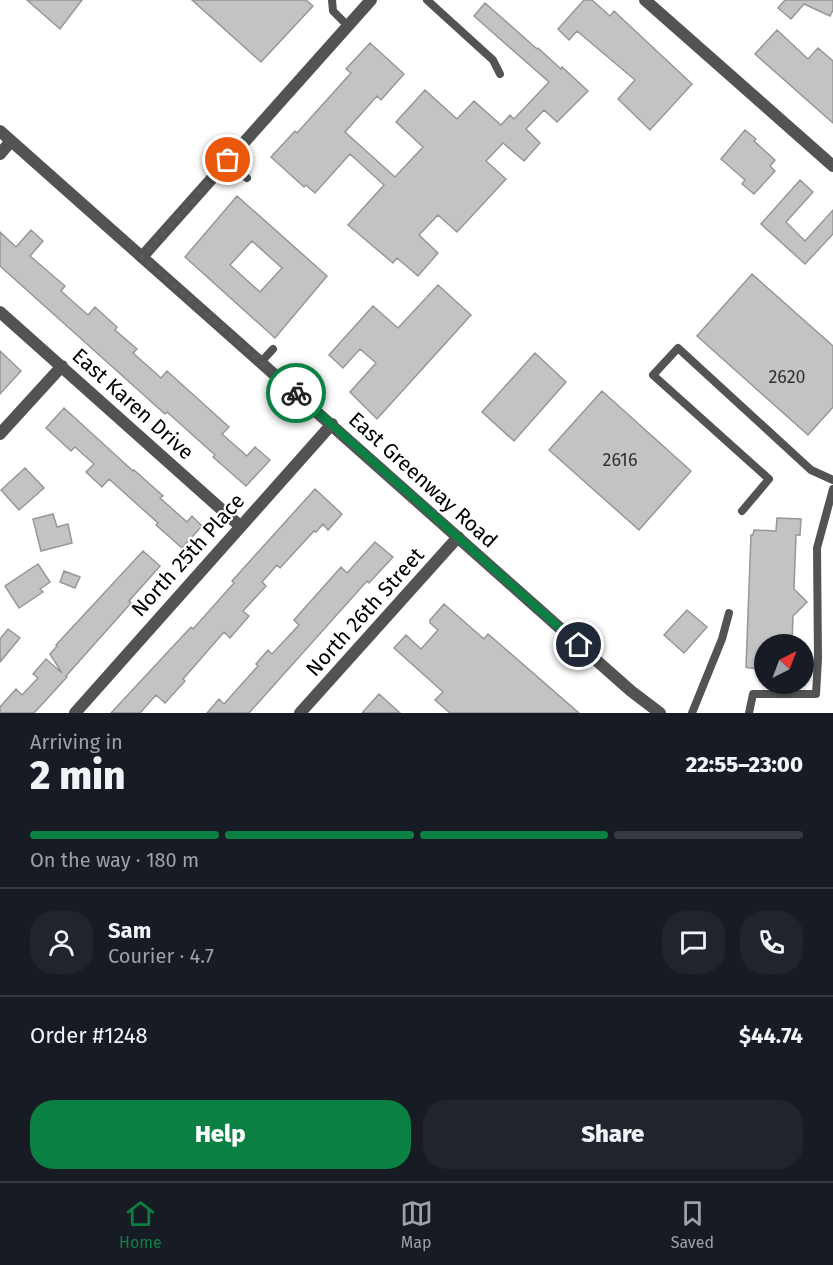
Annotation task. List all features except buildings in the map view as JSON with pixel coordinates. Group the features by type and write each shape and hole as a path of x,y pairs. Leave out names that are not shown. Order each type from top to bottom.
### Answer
{"street":[{"path":"645,0 833,166"},
{"path":"142,257 348,26 367,1"},
{"name":"East Greenway Road","path":"0,131 614,676 660,713"},
{"path":"0,154 12,141"},
{"name":"East Karen Drive","path":"0,312 240,526"},
{"path":"0,435 62,366"},
{"name":"North 25th Place","path":"75,713 332,424"},
{"name":"North 26th Street","path":"300,713 458,537"}],"lane":[{"path":"332,0 333,11 348,26"},
{"path":"427,0 494,60 500,74"},
{"path":"228,160 247,178"},
{"path":"742,511 769,479 653,375 678,348 811,470 833,480"},
{"path":"261,362 273,349"},
{"path":"750,713 753,694 816,694 818,548 833,489"},
{"path":"692,713 722,639 729,613"}],"way so far":[{"path":"228,160 142,257 296,393"}],"route":[{"path":"296,393 579,645"}]}
